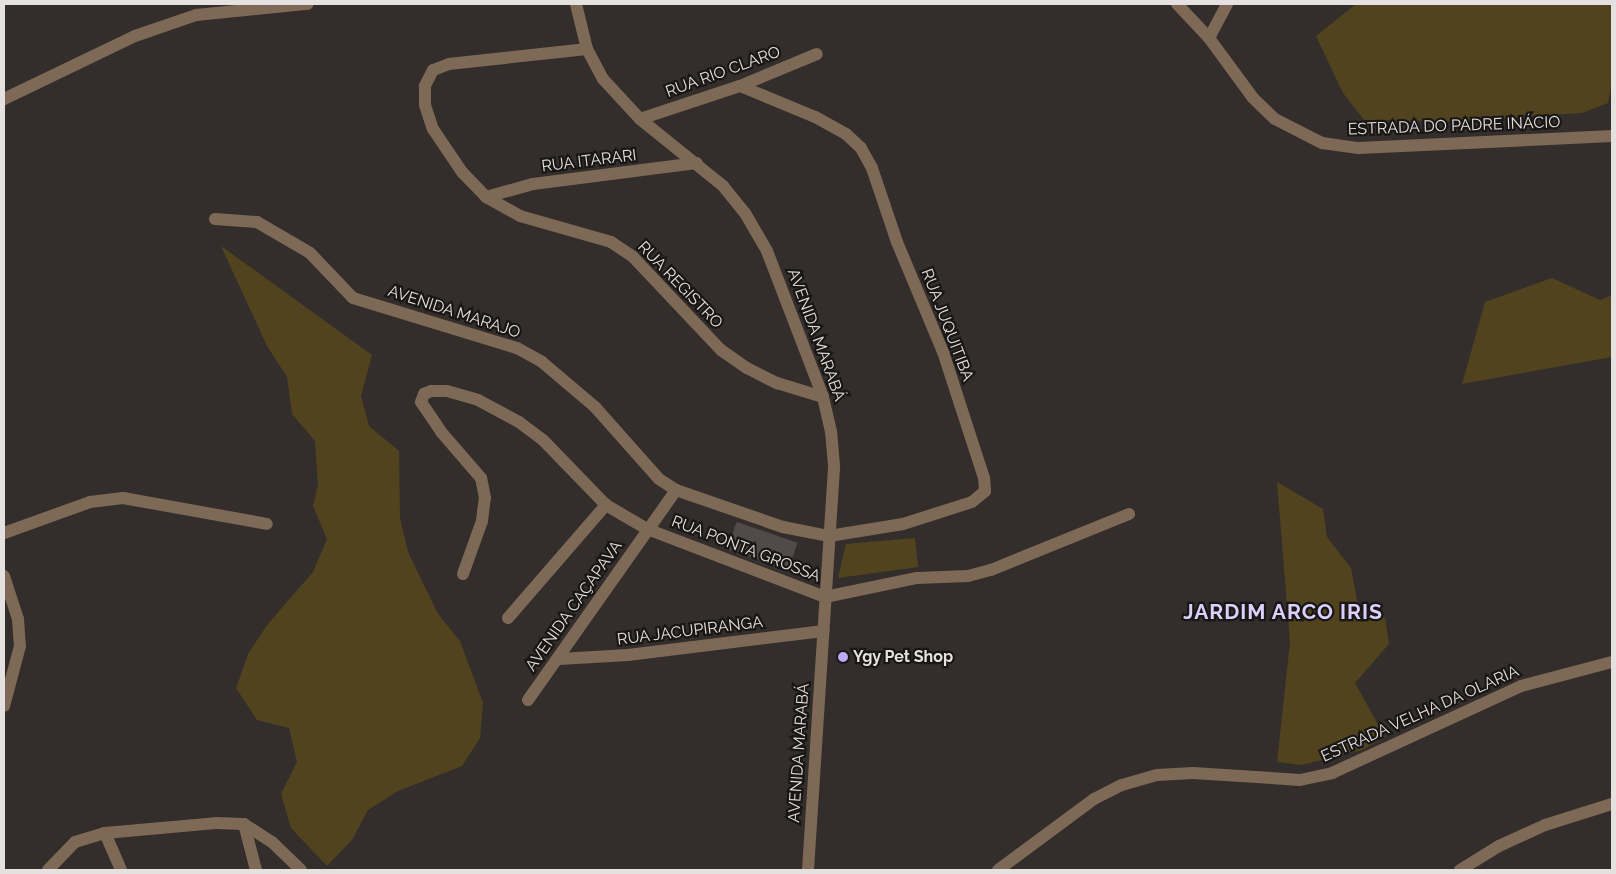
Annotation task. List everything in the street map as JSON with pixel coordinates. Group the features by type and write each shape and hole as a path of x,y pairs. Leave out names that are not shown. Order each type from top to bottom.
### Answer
{"street":[{"path":"4,98 135,36 196,15 306,4"},
{"name":"AVENIDA MARABÁ","path":"576,4 587,49 603,79 640,119 697,163 729,193 767,251 824,397 831,431 834,468 808,870"},
{"name":"ESTRADA DO PADRE INÁCIO","path":"1177,4 1209,38 1253,98 1275,119 1322,143 1358,148 1612,136"},
{"path":"1209,38 1226,4"},
{"name":"RUA REGISTRO","path":"587,49 449,64 434,70 425,86 425,105 434,129 462,172 486,196 520,216 611,242 633,257 728,354 777,383 824,397"},
{"name":"RUA RIO CLARO","path":"640,119 740,86 817,54"},
{"name":"RUA JUQUITIBA","path":"740,86 815,117 846,134 861,148 872,168 897,242 943,352 984,478 985,491 979,498 952,511 903,524 829,536"},
{"name":"RUA ITARARI","path":"486,196 533,184 697,163"},
{"name":"AVENIDA MARAJO","path":"215,219 257,222 310,253 353,298 517,348 542,362 595,407 659,479 676,490 783,527 829,536"},
{"name":"RUA PONTA GROSSA","path":"463,574 482,521 486,498 481,478 442,433 421,402 424,394 431,391 447,390 478,400 519,422 543,440 606,505 647,529 825,597 917,578 968,576 991,570 1129,514"},
{"name":"AVENIDA CAÇAPAVA","path":"528,700 559,659 647,529 676,490"},
{"path":"4,532 90,502 123,498 267,524"},
{"path":"508,618 606,505"},
{"path":"4,576 18,619 20,646 4,706"},
{"name":"RUA JACUPIRANGA","path":"559,659 628,655 824,631"},
{"name":"ESTRADA VELHA DA OLARIA","path":"998,870 1094,799 1122,785 1157,775 1193,773 1300,780 1332,773 1521,686 1612,662"},
{"path":"1460,870 1499,846 1529,832 1612,804"},
{"path":"48,870 75,842 104,833 216,823 244,824 272,842 302,870"},
{"path":"244,824 256,870"},
{"path":"104,833 121,870"}],"shaded area":[{"path":"1356,4 1612,4 1612,81 1608,103 1582,113 1451,121 1364,120 1343,93 1316,36"},
{"path":"221,246 372,355 361,396 369,426 399,451 400,518 408,552 438,614 460,641 483,703 480,738 462,766 398,791 368,810 352,840 327,866 291,828 281,794 297,762 289,728 257,720 236,688 248,654 267,625 313,572 327,539 313,506 318,485 315,441 292,414 287,377 267,346"},
{"path":"1552,278 1600,300 1612,295 1612,357 1462,384 1485,302"},
{"path":"1277,482 1323,509 1327,537 1351,568 1359,611 1385,618 1389,644 1355,683 1385,737 1362,750 1302,765 1277,762 1290,642"},
{"path":"915,538 918,567 838,578 846,544"}],"building":[{"path":"737,522 798,543 788,569 728,548"}],"place":[{"name":"Ygy Pet Shop","path":"843,657"}],"district":[{"name":"JARDIM ARCO IRIS","path":"1283,612"}]}
